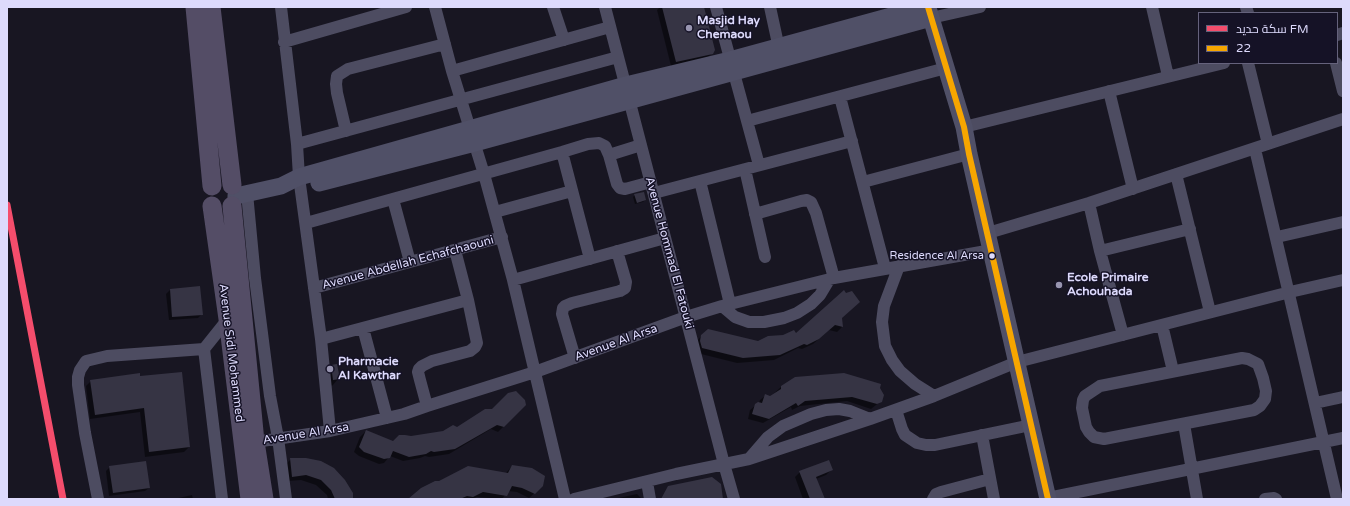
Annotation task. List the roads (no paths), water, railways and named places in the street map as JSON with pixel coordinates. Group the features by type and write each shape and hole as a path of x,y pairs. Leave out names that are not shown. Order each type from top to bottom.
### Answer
{"main road":[{"path":"195,7 212,186"},
{"name":"Avenue Sidi Mohammed","path":"211,7 237,195 249,443 250,499"},
{"path":"218,182 225,182 237,195 226,210 218,210 212,206 208,200 208,192 212,186 218,182"},
{"name":"Avenue Sidi Mohammed","path":"212,206 228,319 249,443 264,499"}],"street":[{"path":"281,7 300,182 321,339 330,431"},
{"path":"284,42 406,7"},
{"path":"435,7 452,71 502,237 565,499"},
{"path":"553,7 564,40"},
{"path":"716,7 759,165"},
{"path":"770,7 780,52"},
{"path":"286,499 278,438 270,396 255,278 237,195 300,182 732,66 928,11 980,7"},
{"path":"1152,7 1168,76"},
{"name":"Avenue Hommad El Fatouki","path":"609,8 610,27 734,499"},
{"path":"928,11 964,127 1048,498 1343,438"},
{"path":"452,71 610,27"},
{"path":"346,131 337,94 337,76 348,69 445,44"},
{"path":"297,144 618,57"},
{"path":"964,127 1220,64"},
{"path":"1248,64 1268,144"},
{"path":"1336,64 1343,91"},
{"path":"748,121 946,68"},
{"path":"1109,91 1133,189"},
{"path":"840,97 886,268"},
{"path":"988,233 1133,189 1343,119"},
{"path":"306,223 588,144 599,143 605,146 617,184 620,188 625,189 700,181 852,141"},
{"path":"609,155 641,145"},
{"path":"1255,149 1290,292 1337,499"},
{"path":"562,152 590,259"},
{"path":"862,182 969,154"},
{"path":"744,169 765,256"},
{"path":"1176,174 1210,312"},
{"path":"700,181 726,305 735,317 748,322 764,322 784,318 797,313 811,304 832,279 816,213 811,202 807,200 801,201 755,214"},
{"path":"495,212 572,191"},
{"path":"393,199 410,262"},
{"path":"1089,203 1100,251 1123,334"},
{"path":"1277,237 1343,222"},
{"path":"1100,251 1190,230"},
{"name":"Avenue Abdellah Echafchaouni","path":"314,288 502,237"},
{"path":"513,280 665,238"},
{"path":"427,406 418,372 419,369 432,361 470,351 477,343 455,250"},
{"name":"Avenue Al Arsa","path":"249,443 330,431 404,414 535,372 686,317 726,305 832,279 992,250"},
{"path":"575,358 562,314 563,308 572,303 620,291 624,288 626,282 617,251"},
{"path":"899,266 890,287 883,311 882,331 885,346 892,360 900,371 934,396"},
{"path":"574,499 749,459 896,410 1017,362 1210,312 1343,280"},
{"path":"321,339 468,300"},
{"path":"98,499 85,433 78,386 80,370 86,361 107,356 204,348 228,319"},
{"path":"1162,325 1173,371"},
{"path":"363,328 387,418"},
{"path":"204,348 222,499"},
{"path":"1242,358 1258,364 1266,391 1265,399 1260,406 1254,410 1184,424 1110,438 1098,438 1088,432 1082,408 1085,396 1100,386 1242,358"},
{"path":"1315,403 1343,397"},
{"path":"749,459 768,437 783,426 811,414 826,410 839,409 850,411 870,419"},
{"path":"896,410 905,435 917,443 926,445 935,445 1031,425"},
{"path":"1184,424 1197,499"},
{"path":"982,435 994,499"},
{"path":"933,499 936,494 941,492 990,479"},
{"path":"647,482 650,499"},
{"path":"1265,499 1276,499"}],"rail line":[{"name":"FM","path":"7,205 63,499"}],"place":[{"name":"Masjid Hay Chemaou","path":"689,28"},
{"name":"Residence Al Arsa","path":"992,256"},
{"name":"Ecole Primaire Achouhada","path":"1059,285"},
{"name":"Pharmacie Al Kawthar","path":"330,369"}]}
